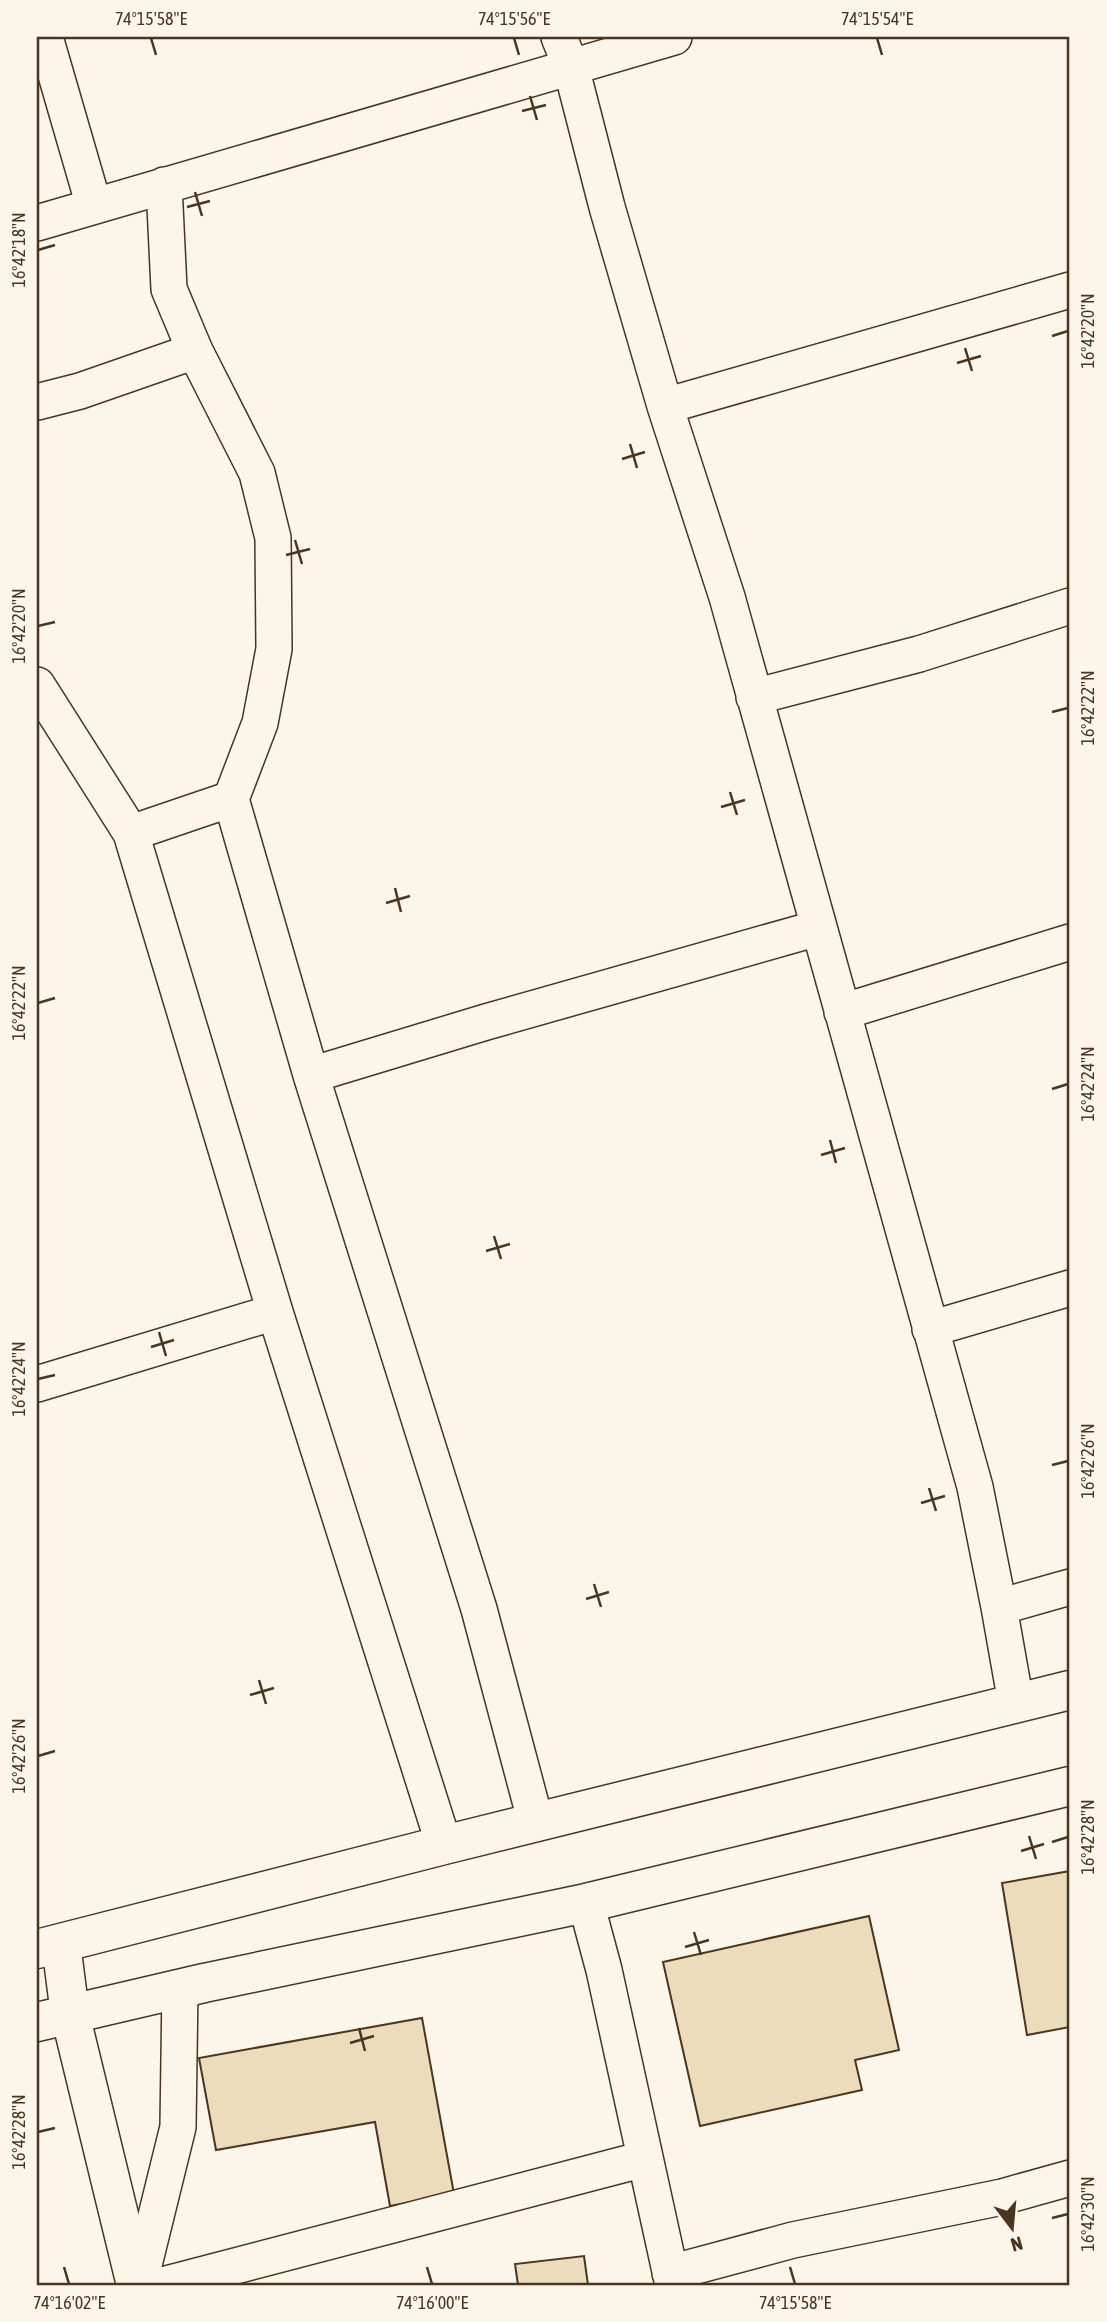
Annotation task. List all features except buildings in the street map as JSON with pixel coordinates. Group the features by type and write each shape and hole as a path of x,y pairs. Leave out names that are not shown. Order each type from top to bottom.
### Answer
{"main road":[{"path":"138,2285 53,2018 49,1947 444,1845 1070,1690"},
{"path":"53,2018 180,1988 586,1903 1070,1786"}],"street":[{"path":"45,37 94,206"},
{"path":"37,223 164,185 565,52 674,37"},
{"path":"565,52 665,407 727,597 975,1487 1016,1703"},
{"path":"164,185 169,289 195,351 257,473 274,538 274,649 260,723 231,799 311,1075 479,1609 536,1823"},
{"path":"665,407 1070,290"},
{"path":"37,402 80,391 195,351"},
{"path":"754,696 919,654 1070,606"},
{"path":"37,685 131,832 275,1312 444,1845"},
{"path":"131,832 231,799"},
{"path":"311,1075 486,1022 818,929"},
{"path":"842,1012 1070,942"},
{"path":"930,1329 1070,1288"},
{"path":"37,1384 275,1312"},
{"path":"999,1607 1070,1587"},
{"path":"586,1903 604,1970 671,2279 793,2240 1002,2197 1070,2178"},
{"path":"138,2285 178,2127 180,1988"},
{"path":"163,2285 644,2159"}]}
